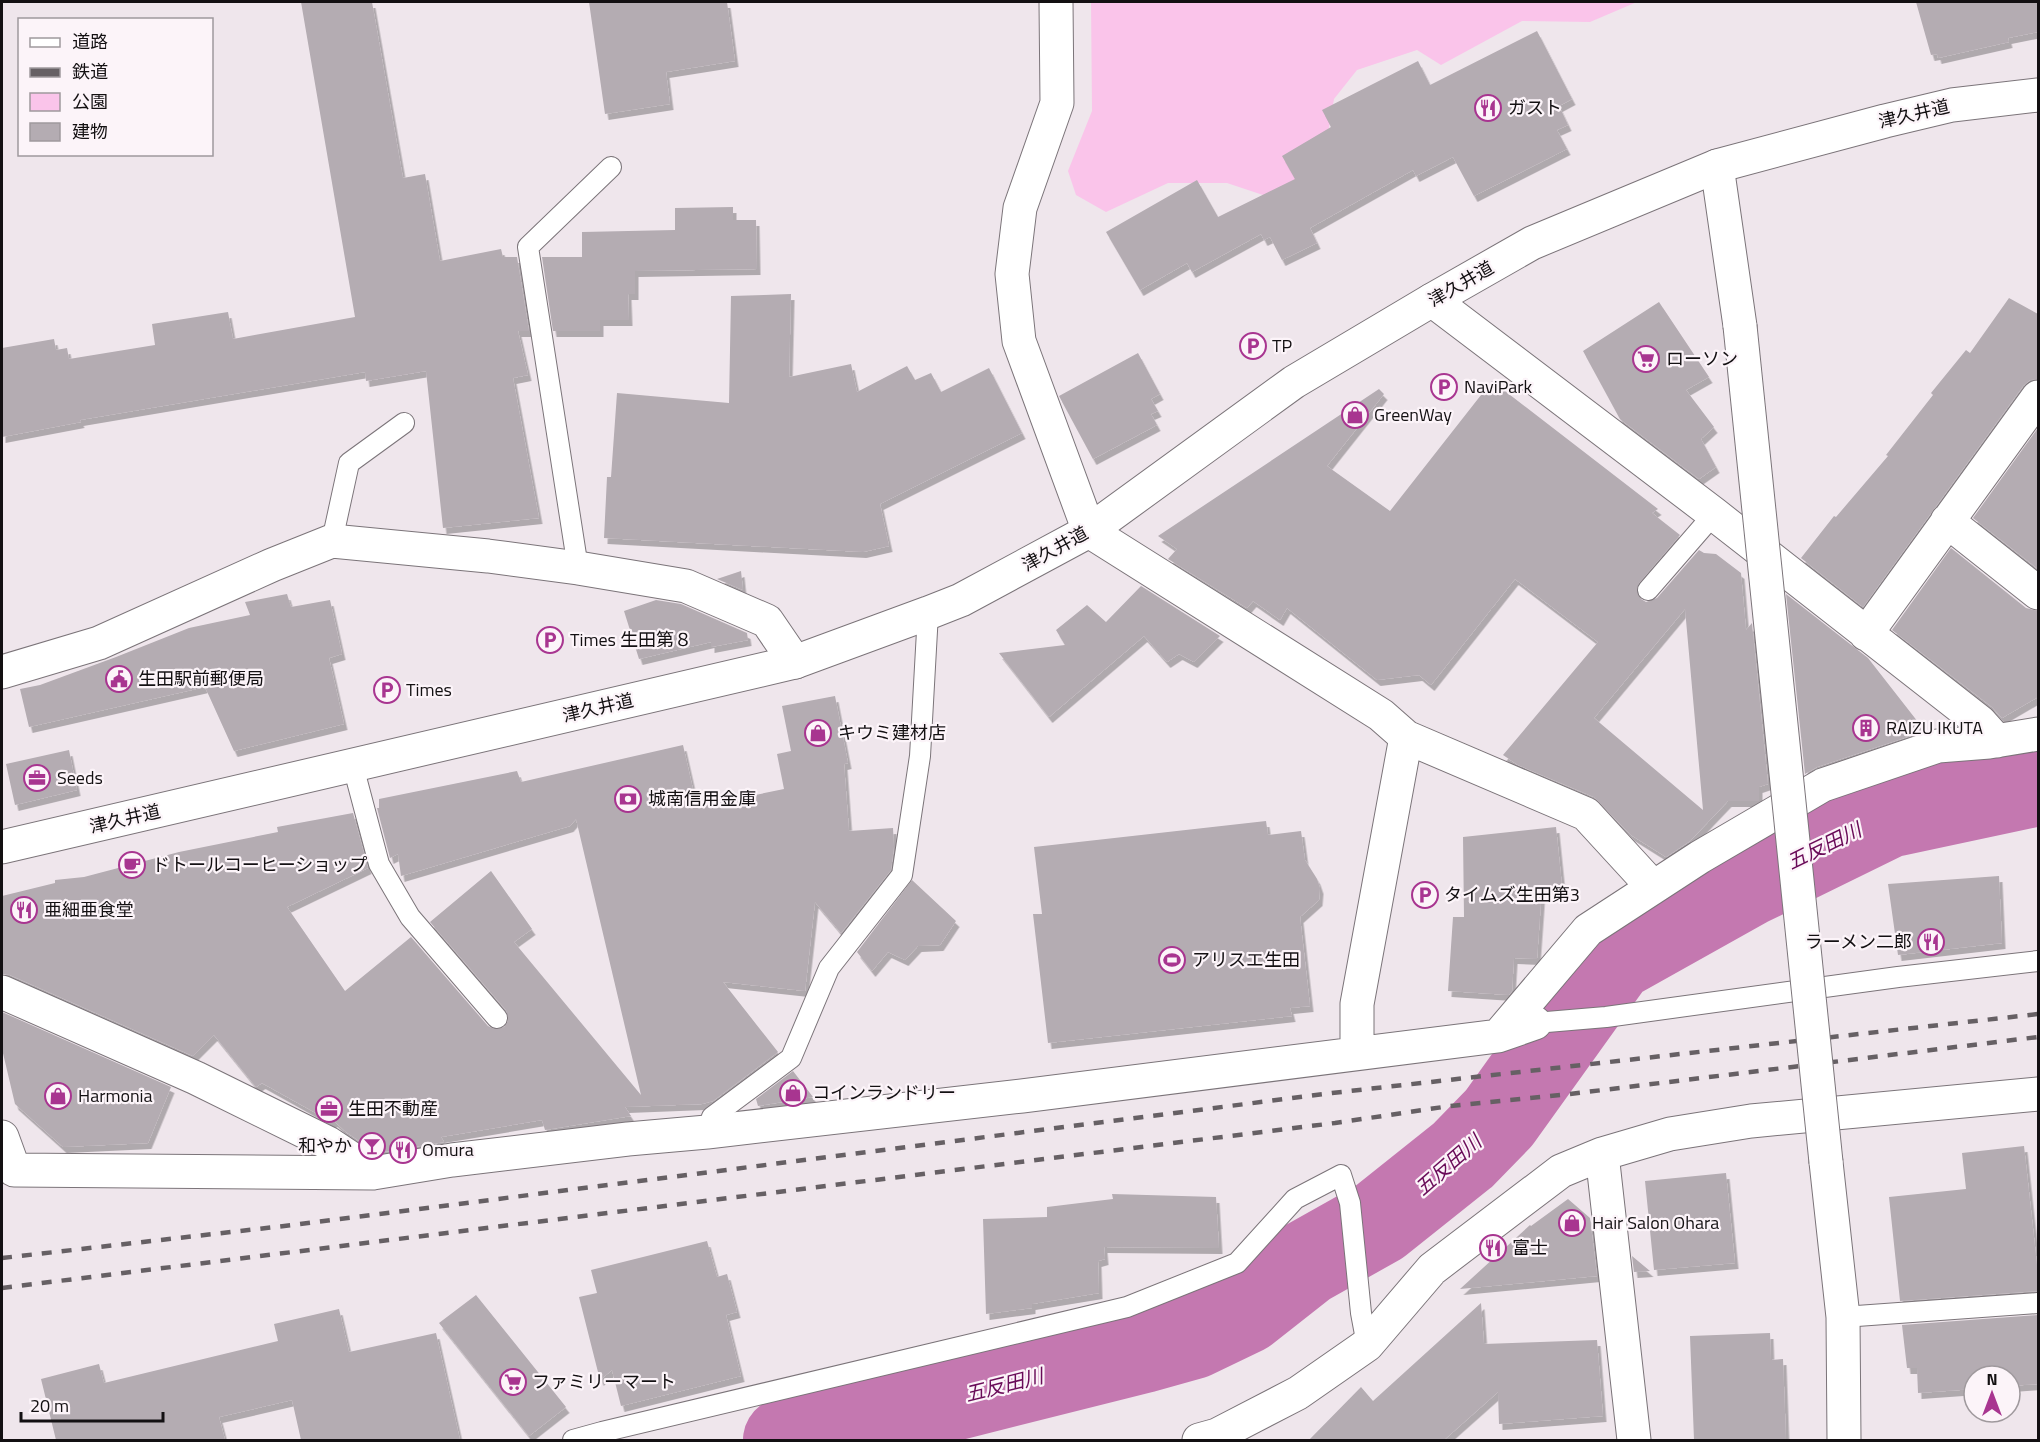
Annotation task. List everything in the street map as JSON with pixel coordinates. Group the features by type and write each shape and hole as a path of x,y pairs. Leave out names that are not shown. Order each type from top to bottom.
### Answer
{"street":[{"path":"1056,2 1057,102 1020,208 1012,274 1019,341 1089,531 1381,715 1406,737 1586,814 1653,887"},
{"name":"津久井道","path":"2,848 795,662 928,613 961,600 1089,531 1294,382 1532,243 1717,166 1952,105 2038,95"},
{"path":"1717,166 1740,326 1843,1317 1844,1440"},
{"path":"1432,300 1714,514 1980,722 1996,741"},
{"path":"1866,634 2038,397"},
{"path":"1947,521 2038,594"},
{"path":"2,672 99,644 272,565 332,541 488,556 686,586 767,621 795,662"},
{"path":"1498,1036 1588,930 1700,857 1823,785 1938,746 1996,741 2038,734"},
{"path":"1358,1053 1357,1004 1406,737"},
{"path":"2,992 206,1083 328,1143 374,1173"},
{"path":"2,1137 14,1170 374,1173 464,1158 1058,1092 1498,1036 1535,1023"},
{"path":"1199,1440 1217,1435 1298,1393 1367,1345 1432,1269 1561,1171 1602,1154 1670,1134 1751,1121 2038,1094"},
{"path":"1602,1154 1634,1440"}],"lane":[{"path":"578,568 528,247 611,167"},
{"path":"332,541 349,463 404,423"},
{"path":"1648,590 1714,514"},
{"path":"707,1132 712,1117 791,1058 829,968 902,875 920,756 928,613"},
{"path":"353,766 379,864 410,917 497,1018"},
{"path":"1535,1023 1606,1017 1887,979 2038,962"},
{"path":"573,1440 1127,1307 1237,1263 1295,1199 1341,1175 1350,1203 1361,1313 1367,1345"},
{"path":"1843,1317 2038,1303"}],"green space":[{"path":"1091,2 1637,2 1590,22 1522,21 1441,65 1417,50 1357,70 1334,99 1323,161 1272,198 1227,183 1168,183 1106,212 1076,195 1068,171 1092,111"}],"building":[{"path":"301,2 372,2 403,178 425,174 440,261 501,249 503,257 517,257 529,331 518,331 528,375 513,378 539,518 443,528 426,371 366,381 365,372 80,420 81,422 2,437 2,348 54,339 56,350 67,348 69,359 155,345 152,324 228,312 233,339 355,317"},
{"path":"589,2 727,2 735,61 666,72 670,104 605,114"},
{"path":"1916,2 2038,2 2038,32 2008,38 2009,42 1938,58 1937,54 1931,55"},
{"path":"1537,31 1572,99 1559,106 1568,125 1557,130 1567,149 1474,196 1453,157 1416,176 1413,170 1310,228 1317,243 1282,260 1270,237 1264,240 1261,234 1192,272 1187,263 1140,290 1106,232 1197,180 1218,217 1295,179 1282,156 1331,127 1322,110 1418,61 1430,85"},
{"path":"733,207 733,220 756,220 757,269 635,271 635,294 628,294 629,320 600,320 600,331 553,331 542,257 582,257 582,232 675,230 675,208"},
{"path":"791,294 789,377 851,364 857,392 907,366 915,380 931,373 941,392 989,368 1022,433 880,504 889,546 863,552 604,538 607,477 611,477 617,393 729,403 731,296"},
{"path":"2009,298 2038,314 2038,379 2030,380 2023,386 1863,607 1801,558 1834,516 1836,517 1888,456 1886,455 1933,395 1931,393 1966,350 1970,353"},
{"path":"1659,302 1709,377 1686,390 1714,427 1701,439 1716,467 1699,479 1620,419 1583,351"},
{"path":"1138,353 1160,394 1151,399 1158,411 1151,414 1157,425 1093,459 1059,396"},
{"path":"1492,381 1658,509 1652,513 1680,535 1639,583 1637,593 1641,599 1646,602 1657,598 1699,550 1716,554 1741,573 1746,630 1752,623 1768,784 1759,787 1759,801 1728,801 1690,841 1666,857 1631,835 1594,797 1518,765 1503,755 1598,642 1515,579 1431,685 1419,675 1377,680 1287,608 1280,620 1253,601 1247,608 1168,559 1177,549 1158,536 1379,389 1384,394 1327,466 1390,511","holes":["1685,609 1703,810 1594,718"]},
{"path":"2038,428 2038,569 1973,518"},
{"path":"1951,548 2026,608 2038,611 2038,697 2002,718 1992,707 1892,630"},
{"path":"741,571 743,590 717,579"},
{"path":"1141,586 1220,636 1194,662 1179,654 1167,662 1144,636 1049,717 999,653 1065,645 1056,630 1087,605 1106,622"},
{"path":"287,594 291,607 330,600 342,654 329,658 344,724 234,751 205,687 29,727 20,689 40,685 189,628 250,615 245,602"},
{"path":"1786,594 1868,658 1925,731 1817,767 1805,774"},
{"path":"656,600 681,604 747,633 748,640 711,647 711,642 639,659 624,611"},
{"path":"835,696 848,763 844,764 849,831 893,828 894,847 891,870 841,933 815,902 805,991 723,982 778,1052 713,1101 702,1104 625,1107 631,1116 545,1130 542,1120 441,1137 444,1142 377,1153 334,1121 332,1122 262,1083 256,1087 214,1035 193,1056 10,975 2,974 2,896 55,883 55,880 84,877 179,852 278,832 277,827 353,813 368,868 287,907 345,991 411,937 488,1026 494,1029 504,1027 508,1021 506,1010 430,922 491,871 532,929 514,942 641,1095 576,819 570,826 401,876 398,854 390,858 377,808 379,808 379,799 517,771 521,782 683,745 697,807 784,789 777,754 791,751 782,706"},
{"path":"69,750 77,790 15,805 6,764"},
{"name":"アリスエ生田","path":"1266,821 1268,835 1301,831 1305,860 1320,888 1319,900 1300,917 1310,1006 1290,1008 1292,1016 1048,1043 1033,914 1042,914 1034,847"},
{"path":"1556,827 1562,886 1542,888 1537,959 1514,958 1512,991 1509,995 1448,991 1453,917 1464,917 1463,837"},
{"path":"1999,876 2002,943 1898,955 1888,884"},
{"path":"912,880 956,921 940,945 918,946 905,960 888,952 872,971 857,952"},
{"path":"2,1012 171,1087 148,1143 63,1147 15,1104 2,1049"},
{"path":"793,1071 813,1097 758,1106 756,1099"},
{"path":"2024,1146 2038,1291 1900,1301 1889,1197 1966,1189 1962,1153"},
{"path":"1726,1173 1735,1263 1654,1270 1645,1181"},
{"path":"1112,1194 1216,1197 1219,1248 1104,1247 1105,1259 1098,1261 1099,1293 1032,1304 1032,1308 986,1314 983,1219 1047,1217 1047,1207 1113,1199"},
{"path":"1568,1199 1590,1218 1597,1276 1460,1289 1530,1225"},
{"path":"707,1241 717,1277 727,1274 737,1312 726,1315 741,1376 621,1406 612,1370 600,1380 579,1297 597,1293 591,1270"},
{"path":"1632,1256 1650,1271 1634,1272"},
{"path":"476,1295 566,1407 529,1436 439,1323"},
{"path":"1481,1303 1484,1344 1597,1340 1603,1416 1499,1424 1498,1392 1444,1440 1309,1440 1361,1387 1373,1401"},
{"path":"339,1309 349,1352 436,1333 460,1440 301,1440 292,1400 219,1417 225,1440 56,1440 41,1379 99,1364 104,1383 278,1341 274,1324"},
{"path":"2038,1315 2038,1384 2022,1385 2022,1364 1962,1364 1962,1390 1918,1393 1917,1368 1907,1368 1902,1325"},
{"path":"1770,1333 1771,1360 1783,1359 1786,1440 1694,1440 1690,1336"}],"waterway":[{"name":"五反田川","path":"786,1440 1193,1336 1245,1311 1306,1263 1379,1222 1463,1155 1499,1118 1613,959 1747,884 1888,815 2038,783"}],"railway":[{"path":"2,1258 293,1225 1332,1093 2038,1014"},
{"path":"2,1288 1335,1123 1450,1106 1570,1094 2038,1037"}],"place":[{"name":"ガスト","path":"1488,108"},
{"name":"TP","path":"1253,346"},
{"name":"ローソン","path":"1646,359"},
{"name":"NaviPark","path":"1444,387"},
{"name":"GreenWay","path":"1355,415"},
{"name":"Times 生田第８","path":"550,640"},
{"name":"生田駅前郵便局","path":"119,679"},
{"name":"Times","path":"387,690"},
{"name":"RAIZU IKUTA","path":"1866,728"},
{"name":"キウミ建材店","path":"818,733"},
{"name":"Seeds","path":"37,778"},
{"name":"城南信用金庫","path":"628,799"},
{"name":"ドトールコーヒーショップ","path":"132,865"},
{"name":"タイムズ生田第3","path":"1425,895"},
{"name":"亜細亜食堂","path":"24,910"},
{"name":"ラーメン二郎","path":"1931,942"},
{"name":"アリスエ生田","path":"1172,960"},
{"name":"コインランドリー","path":"793,1093"},
{"name":"Harmonia","path":"58,1096"},
{"name":"生田不動産","path":"329,1109"},
{"name":"和やか","path":"372,1146"},
{"name":"Omura","path":"403,1150"},
{"name":"Hair Salon Ohara","path":"1572,1223"},
{"name":"富士","path":"1493,1248"},
{"name":"ファミリーマート","path":"513,1382"}]}
